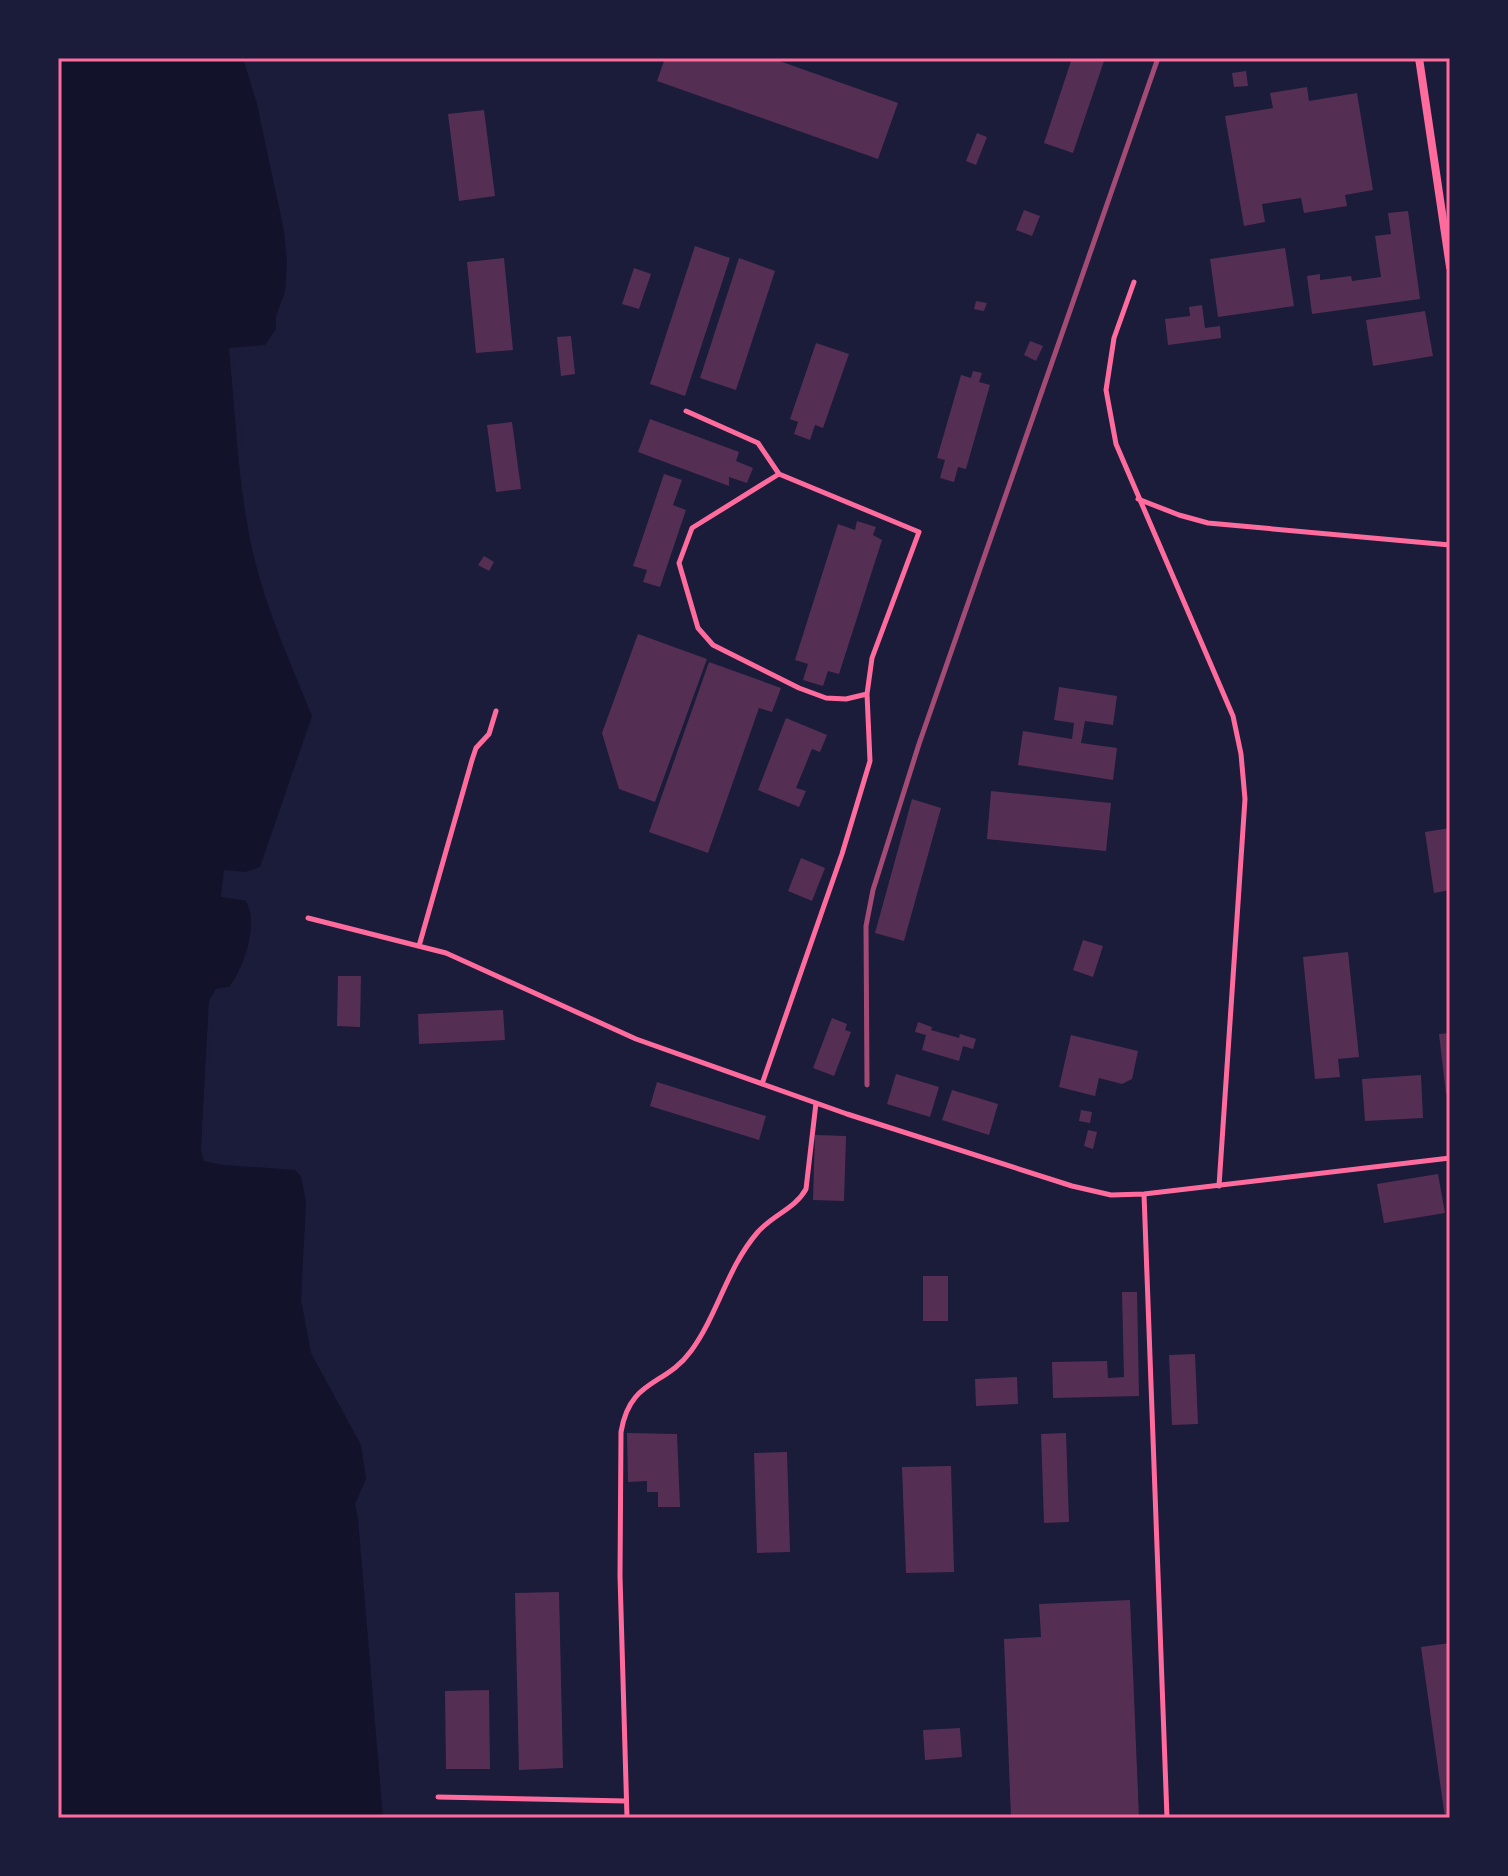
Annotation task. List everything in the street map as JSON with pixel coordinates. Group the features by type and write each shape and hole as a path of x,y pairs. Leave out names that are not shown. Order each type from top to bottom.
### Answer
{"street":[{"path":"1419,58 1450,267"}],"lane":[{"path":"1134,282 1114,338 1106,390 1116,444 1233,716 1241,754 1245,799 1219,1186"},
{"path":"686,411 758,443 779,474 919,532 872,658 867,694 870,761 842,854 762,1084"},
{"path":"779,474 692,528 679,563 698,628 713,645 799,688 826,698 846,699 867,694"},
{"path":"1138,499 1208,523 1450,545"},
{"path":"419,946 472,760 476,748 489,734 496,711"},
{"path":"308,918 419,946 475,965 636,1039 816,1103 1072,1186 1111,1195 1219,1186 1450,1158"},
{"path":"627,1818 620,1576 621,1432 624,1415 631,1400 689,1355 716,1307 731,1270 756,1233 786,1208 796,1205 803,1196 816,1103"},
{"path":"1144,1194 1167,1818"},
{"path":"438,1797 626,1801"}],"shaded area":[{"path":"58,58 243,58 257,104 284,231 287,262 285,292 276,316 276,329 265,345 229,349 249,535 273,620 312,716 260,867 245,872 224,870 221,897 245,900 251,920 245,957 235,979 229,987 216,989 209,1001 201,1151 205,1161 295,1170 301,1177 306,1202 301,1300 311,1353 361,1445 366,1479 355,1504 383,1818 58,1818"}],"pier":[{"path":"265,345 266,349 233,352 246,478 242,478 229,348"},
{"path":"224,870 254,873 245,876 228,874 226,894 246,896 250,901 221,897"},
{"path":"229,987 229,991 219,993 213,1002 205,1151 208,1157 224,1161 224,1165 204,1161 201,1151 209,1001 216,989"}],"building":[{"path":"665,58 771,58 898,103 878,159 657,81"},
{"path":"1072,58 1105,58 1073,153 1044,143"},
{"path":"1246,71 1248,86 1234,87 1232,73"},
{"path":"1307,87 1309,101 1357,93 1373,190 1345,195 1347,206 1304,213 1301,198 1262,204 1265,222 1244,226 1225,116 1273,108 1270,93"},
{"path":"484,110 495,196 459,201 448,114"},
{"path":"977,133 987,137 976,165 966,161"},
{"path":"1024,210 1040,216 1032,236 1016,230"},
{"path":"1408,211 1420,299 1312,314 1307,276 1320,274 1320,280 1351,276 1352,281 1381,277 1375,236 1391,234 1388,213"},
{"path":"695,246 730,258 685,396 650,384"},
{"path":"1285,248 1294,306 1218,317 1210,259"},
{"path":"504,258 513,350 476,353 467,262"},
{"path":"739,258 775,271 736,390 700,378"},
{"path":"634,268 651,274 639,309 622,304"},
{"path":"976,301 987,303 984,311 974,309"},
{"path":"1202,305 1205,328 1220,326 1221,338 1168,345 1165,319 1190,316 1189,307"},
{"path":"1425,311 1433,356 1373,366 1366,320"},
{"path":"571,336 575,374 561,376 557,337"},
{"path":"1030,341 1043,346 1036,361 1024,355"},
{"path":"816,343 849,354 823,428 815,425 810,440 794,434 798,422 790,419"},
{"path":"973,371 982,373 979,382 990,385 966,469 958,467 954,482 940,478 945,460 937,458 961,375 971,378"},
{"path":"650,419 739,452 736,461 753,468 747,483 729,477 729,486 638,452"},
{"path":"512,422 521,489 496,492 487,425"},
{"path":"664,474 682,480 673,505 686,510 660,587 643,582 647,570 633,566"},
{"path":"857,521 876,527 873,535 882,540 839,674 828,671 823,686 803,680 808,664 795,660 838,524 855,530"},
{"path":"484,556 494,562 489,571 478,565"},
{"path":"638,634 707,659 655,802 619,789 602,733"},
{"path":"709,662 781,688 772,712 759,708 708,853 649,832"},
{"path":"1059,687 1117,696 1113,725 1085,721 1081,743 1117,748 1113,780 1018,765 1023,731 1072,739 1074,723 1054,720"},
{"path":"786,718 827,735 820,752 812,749 796,788 806,791 799,807 758,790"},
{"path":"991,791 1111,803 1106,851 987,839"},
{"path":"912,799 941,808 904,941 875,933"},
{"path":"1450,828 1450,890 1434,893 1425,832"},
{"path":"801,858 825,868 812,901 788,891"},
{"path":"1083,940 1103,946 1093,977 1073,970"},
{"path":"1348,952 1359,1057 1338,1059 1340,1077 1315,1079 1303,957"},
{"path":"338,976 361,976 360,1027 337,1026"},
{"path":"503,1010 505,1040 419,1044 418,1014"},
{"path":"832,1018 847,1024 845,1030 851,1032 834,1076 813,1068"},
{"path":"918,1022 932,1027 931,1030 976,1039 973,1049 963,1046 959,1061 922,1050 926,1035 915,1032"},
{"path":"1450,1033 1450,1094 1446,1094 1439,1034"},
{"path":"1071,1035 1138,1051 1132,1079 1122,1084 1099,1078 1095,1096 1059,1087"},
{"path":"896,1074 939,1087 930,1117 887,1104"},
{"path":"1421,1075 1423,1118 1365,1121 1362,1079"},
{"path":"657,1082 766,1116 759,1140 650,1106"},
{"path":"952,1090 998,1104 989,1135 942,1120"},
{"path":"1081,1110 1092,1112 1090,1123 1079,1121"},
{"path":"1088,1130 1097,1132 1093,1149 1084,1146"},
{"path":"815,1135 846,1136 844,1201 813,1200"},
{"path":"1438,1174 1445,1213 1384,1223 1377,1184"},
{"path":"923,1276 948,1276 948,1321 923,1321"},
{"path":"1122,1292 1137,1292 1139,1396 1053,1398 1052,1362 1107,1361 1108,1378 1124,1377"},
{"path":"1195,1354 1198,1424 1172,1425 1169,1355"},
{"path":"1017,1377 1018,1404 976,1406 975,1379"},
{"path":"627,1433 677,1434 680,1507 658,1507 658,1492 647,1492 647,1481 628,1482"},
{"path":"1066,1433 1069,1522 1044,1523 1041,1434"},
{"path":"787,1452 790,1552 757,1553 754,1453"},
{"path":"951,1466 954,1572 906,1573 902,1467"},
{"path":"559,1592 563,1768 519,1770 515,1593"},
{"path":"1130,1600 1139,1818 1011,1818 1004,1639 1041,1637 1039,1604"},
{"path":"1450,1643 1450,1818 1445,1818 1421,1647"},
{"path":"489,1690 490,1769 446,1769 445,1691"},
{"path":"960,1728 962,1757 925,1760 923,1730"}],"railway":[{"path":"867,1085 866,926 873,890 919,744 1158,58"}]}
